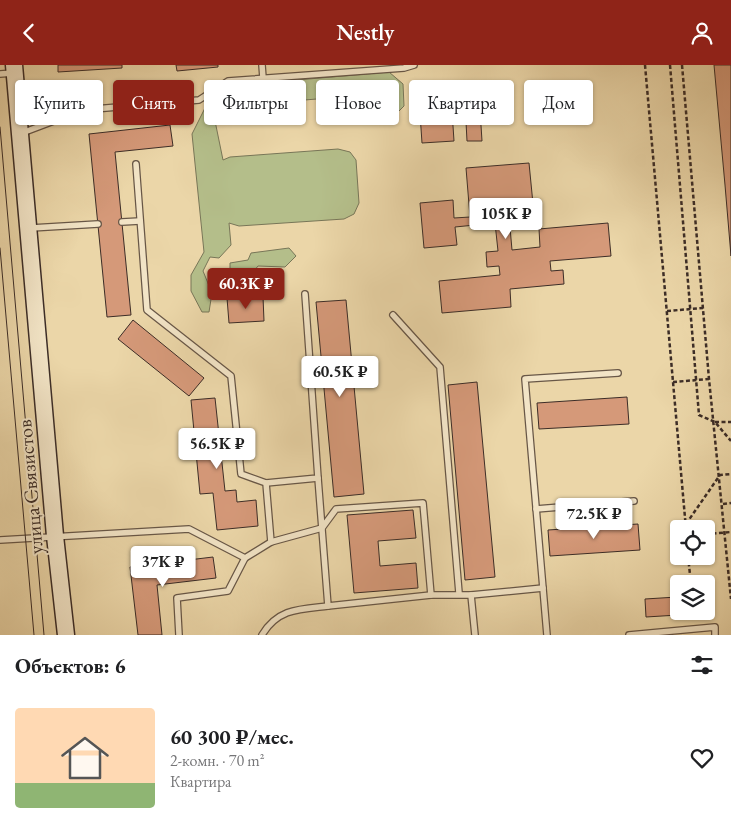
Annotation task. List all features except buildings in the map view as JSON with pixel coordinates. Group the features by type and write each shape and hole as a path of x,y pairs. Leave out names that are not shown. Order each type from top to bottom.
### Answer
{"main road":[{"name":"улица Связистов","path":"10,70 20,133 55,536 66,635"}],"lane":[{"path":"262,65 263,78"},
{"path":"20,133 83,110 199,100 228,81 414,65"},
{"path":"136,164 147,310 231,376 241,474 266,483 318,478"},
{"path":"122,222 140,221"},
{"path":"28,228 98,224"},
{"path":"305,294 328,606"},
{"path":"393,315 440,367 459,593"},
{"path":"548,635 525,379 618,373"},
{"path":"266,483 271,542"},
{"path":"536,509 634,501"},
{"path":"179,635 177,598 228,591 245,558 271,542 322,528 336,509 423,503 431,595"},
{"path":"0,540 189,529 245,558"},
{"path":"262,635 266,629 288,611 431,595 459,593 471,595 543,588"},
{"path":"471,595 475,635"},
{"path":"629,635 714,627 715,635"}],"path":[{"path":"645,65 686,520"},
{"path":"670,65 699,415 715,422 731,422"},
{"path":"682,65 709,379 729,559 731,599"},
{"path":"667,311 703,308"},
{"path":"673,383 709,379"},
{"path":"715,422 731,441"},
{"path":"720,475 731,474"},
{"path":"689,520 720,475"},
{"path":"722,504 731,503"},
{"path":"715,533 731,532"}],"green space":[{"path":"389,72 398,80 316,80 316,99 306,100 306,80 297,80"},
{"path":"399,81 403,84 404,106 399,111"},
{"path":"204,110 204,125 216,125 223,160 230,157 338,149 350,152 356,160 359,203 354,214 344,219 239,226 229,223 231,245 219,258 210,257 203,271 212,293 209,312 202,312 191,291 191,275 204,252 192,134"},
{"path":"289,248 296,256 285,267 258,266 245,282 230,279 230,263 248,260 251,253"}],"tram line":[{"path":"0,127 44,635"},
{"path":"0,248 34,635"}]}
